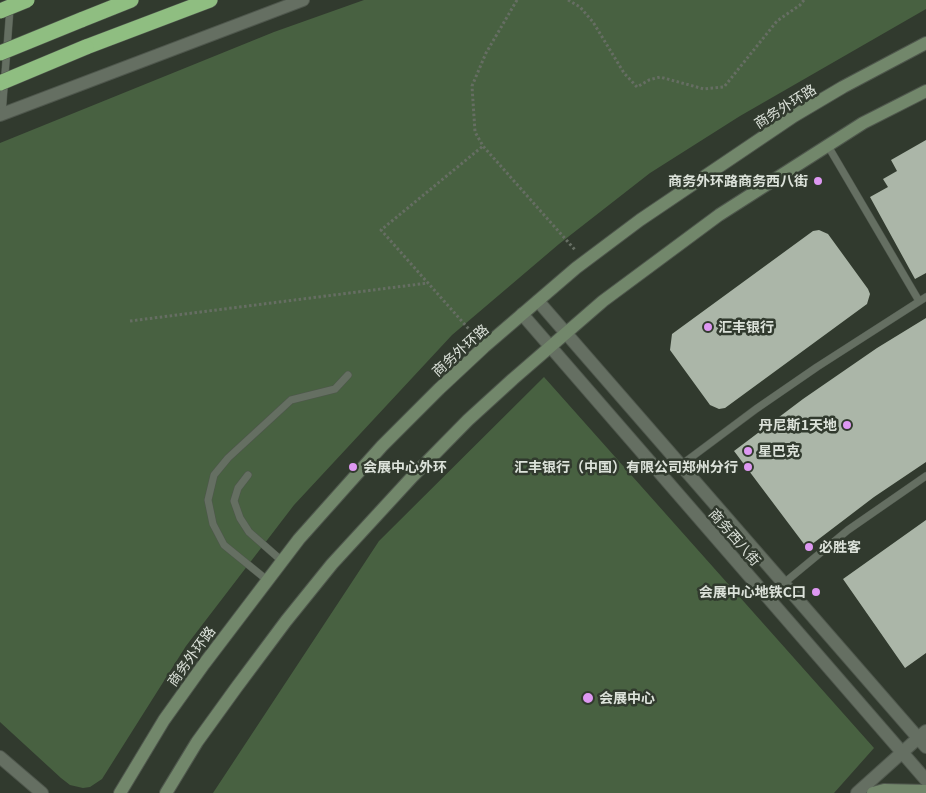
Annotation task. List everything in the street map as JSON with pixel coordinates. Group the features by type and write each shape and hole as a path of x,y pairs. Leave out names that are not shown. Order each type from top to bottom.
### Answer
{"highway":[{"path":"0,10 27,0"},
{"path":"0,53 131,0"},
{"path":"0,83 86,47 210,0"}],"street":[{"path":"1,114 303,0"},
{"name":"商务外环路","path":"120,793 164,720 267,580 312,524 382,446 484,347 585,261 640,220 794,116 843,87 926,43"},
{"path":"166,793 197,742 230,696 286,621 332,564 413,476 468,420 603,302 719,215 863,123 926,91"},
{"name":"商务西八街","path":"538,300 784,583 923,739"},
{"name":"商务西八街","path":"522,314 926,780"},
{"path":"856,793 902,752 923,739"},
{"path":"0,757 42,793"},
{"path":"873,793 884,790 926,791"}],"lane":[{"path":"1,114 11,0"},
{"path":"828,146 919,301"},
{"path":"681,465 802,377 926,297"},
{"path":"267,580 224,545 213,524 208,500 214,475 228,458 291,400 336,389 348,375"},
{"path":"248,475 238,488 234,501 240,518 249,532 282,561"},
{"path":"784,583 848,530 926,476"}],"path":[{"path":"517,0 486,53 472,86 475,132 483,146 585,261"},
{"path":"568,0 580,7 593,22 624,73 637,88 649,80 660,77 704,90 724,87 776,21 800,5 804,0"},
{"path":"578,0 580,7"},
{"path":"483,146 381,230 484,347"},
{"path":"130,321 428,283"}],"green space":[{"path":"364,0 926,0 926,9 740,116 650,173 559,244 452,335 294,505 186,646 102,779 90,787 83,788 70,785 0,722 0,143 274,32"},
{"path":"544,377 874,748 834,793 213,793 379,541"}],"building":[{"path":"926,140 926,273 915,279 870,197 888,187 883,179 897,171 891,160"},
{"path":"819,230 828,234 868,289 870,294 867,304 725,408 719,409 710,405 670,350 672,334 813,231"},
{"name":"丹尼斯1天地","path":"926,318 926,462 874,497 807,548 734,451 803,399 877,348"},
{"path":"926,520 926,653 905,668 843,579"}],"place":[{"name":"商务外环路商务西八街","path":"818,181"},
{"name":"汇丰银行","path":"708,327"},
{"name":"丹尼斯1天地","path":"847,425"},
{"name":"星巴克","path":"748,451"},
{"name":"会展中心外环","path":"353,467"},
{"name":"汇丰银行（中国）有限公司郑州分行","path":"748,467"},
{"name":"必胜客","path":"809,547"},
{"name":"会展中心地铁C口","path":"816,592"},
{"name":"会展中心","path":"588,698"}]}
